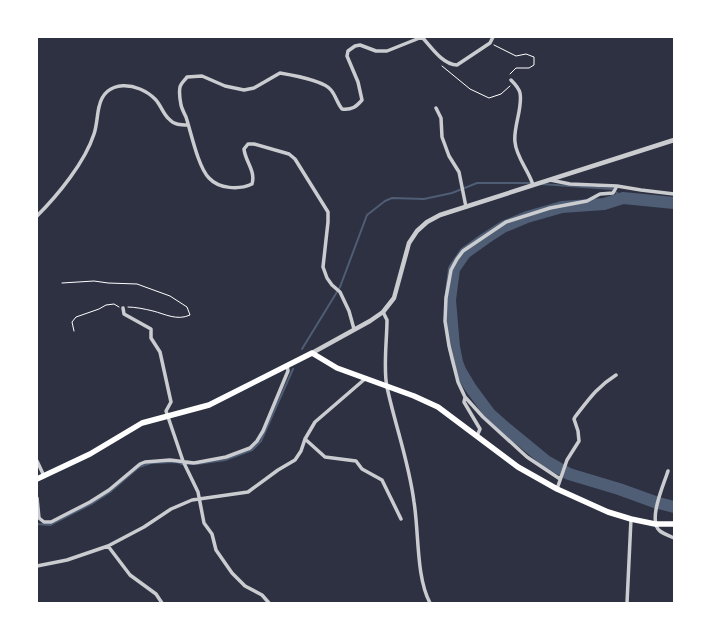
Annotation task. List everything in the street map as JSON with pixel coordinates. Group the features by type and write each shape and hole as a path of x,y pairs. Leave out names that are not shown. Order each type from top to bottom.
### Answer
{"main road":[{"path":"37,479 90,454 142,422 209,405 312,353 337,368 438,407 518,467 557,489 608,512 631,519 655,524 674,524"}],"street":[{"path":"354,329 349,311 340,292 327,278 323,267 328,212 295,159 289,154 254,144 248,144 244,149 245,155 253,172 254,179 252,184 244,187 219,185 208,178 203,168 181,107 179,88 187,77 202,76 225,86 244,90 254,88 280,73 324,85 331,90 337,104 342,109 349,110 357,106 362,100 358,82 347,56 348,50 355,46 360,45 376,51 387,51 422,37 446,62 452,65 457,65 490,43 492,37"},
{"path":"512,82 518,87 520,93 515,134 516,148 521,160 530,174 533,185"},
{"path":"37,216 52,201 86,154 94,133 101,100 108,91 117,85 127,86 149,94 156,100 169,120 179,126 188,125"},
{"path":"436,108 441,118 442,137 449,156 459,172 466,207"},
{"path":"312,353 370,321 383,312 394,298 409,243 417,231 427,222 440,215 674,140"},
{"path":"549,180 570,184 617,186 674,194"},
{"path":"560,479 527,457 483,417 465,397 458,382 452,360 445,321 446,298 451,270 457,258 463,251 506,222 550,208 587,201 600,194 613,194 617,186"},
{"path":"123,308 124,314 151,329 151,338 160,352 171,402 166,411 167,416 183,461 198,492 204,523 212,534 216,550 232,573 245,586 262,595 269,603"},
{"path":"383,312 387,320 386,386 407,465 414,502 418,546 425,593 430,603"},
{"path":"37,498 39,518 44,522 51,522 90,502 109,490 140,464 145,462 170,460 194,463 226,457 250,448 257,442 263,431 288,371 287,365"},
{"path":"557,489 567,460 579,441 578,431 574,420 575,417 593,392 616,375"},
{"path":"37,566 67,560 108,546 144,527 171,509 192,500 248,492 278,470 295,460 315,422 366,378"},
{"path":"465,397 464,402 480,429 477,436"},
{"path":"305,439 325,457 356,461 362,469 382,480 401,519"},
{"path":"37,461 44,476"},
{"path":"668,471 654,515 655,524 659,530 674,538"},
{"path":"627,603 631,519"},
{"path":"108,546 130,575 156,594 162,603"}],"path":[{"path":"440,64 470,89 489,98 501,94 512,82 510,74 516,68 529,68 534,66 534,57 526,54 516,56 490,43"},
{"path":"62,282 94,281 137,284 170,296 187,307 190,315 184,318 171,316 152,310 129,307 123,308 114,304 106,305 76,317 72,322 74,331"}],"waterway":[{"path":"302,349 340,287 367,215 385,201 392,198 424,199 452,193 477,183 532,183"},
{"path":"541,184 612,189 623,198"},
{"path":"674,203 623,198 604,204 562,207 527,217 503,227 465,253 454,269 450,300 454,347 457,362 470,387 490,414 546,461 569,474 674,507"},
{"path":"197,464 225,460 252,450 261,441 293,369"},
{"path":"37,524 50,525 93,503 110,492 139,467 151,463 177,462 182,464 193,464"}]}
